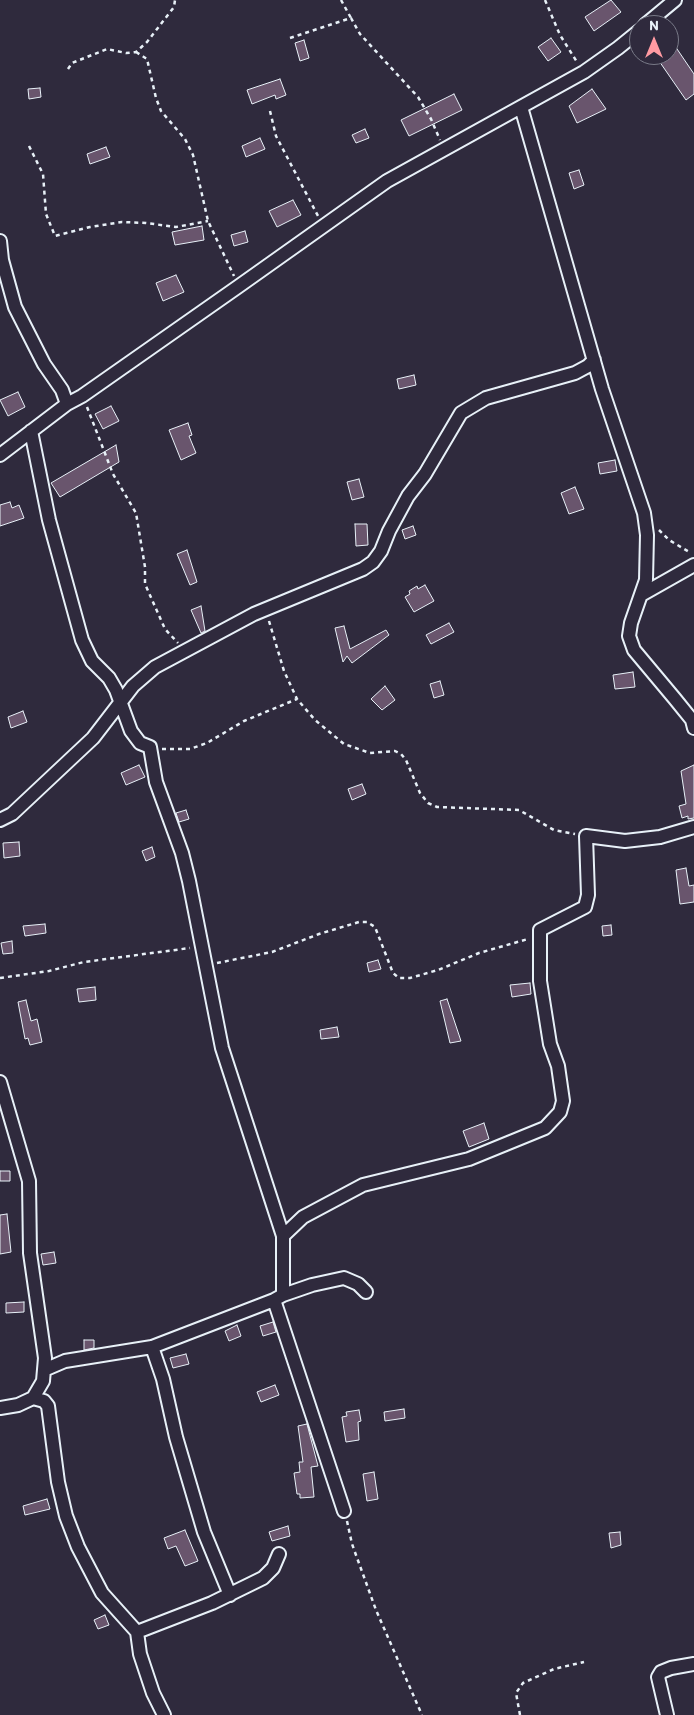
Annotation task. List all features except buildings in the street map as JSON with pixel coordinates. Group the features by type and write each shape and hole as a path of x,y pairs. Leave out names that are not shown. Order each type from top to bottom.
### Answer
{"street":[{"path":"658,15 675,0"},
{"path":"0,455 67,404 82,396 240,286 387,181 584,72 629,39"},
{"path":"521,107 594,360 632,482 644,513 647,535 646,580 631,622 629,636 634,650 693,722"},
{"path":"0,241 2,260 15,308 44,364 62,390 67,404"},
{"path":"0,820 12,814 93,738 133,686 155,667 266,609 362,569 373,562 381,551 389,531 408,496 425,474 461,413 486,398 575,373 588,366 594,360"},
{"path":"30,432 49,520 82,640 92,661 109,678 116,690 131,732 140,743 150,747 156,782 182,853 222,1048 283,1236 278,1297 344,1511"},
{"path":"641,595 694,565"},
{"path":"283,1236 303,1217 363,1185 469,1159 545,1128 554,1120 560,1112 564,1101 558,1066 550,1044 540,980 540,930 585,907 588,895 586,836 625,841 660,837 694,827"},
{"path":"0,1082 29,1181 30,1252 42,1326 45,1358 43,1381 33,1398 18,1405 0,1408"},
{"path":"44,1370 65,1361 152,1347 312,1285 344,1278 358,1284 366,1292"},
{"path":"152,1347 163,1379 176,1437 204,1532 230,1595"},
{"path":"33,1398 44,1401 48,1406 58,1482 66,1516 78,1547 102,1593 137,1632 140,1654 152,1692 164,1715"},
{"path":"137,1632 230,1595 270,1573 279,1554"},
{"path":"667,1715 658,1677 661,1672 671,1668 694,1664"}],"path":[{"path":"68,69 72,64 107,50 126,53 136,52 147,42 174,7 175,0"},
{"path":"341,0 360,34 418,98 431,119 443,149"},
{"path":"545,0 560,35 584,72"},
{"path":"290,38 351,18"},
{"path":"136,52 147,60 161,111 185,140 193,155 208,221 240,286"},
{"path":"270,111 276,136 323,226"},
{"path":"29,146 43,174 48,224 55,236 90,227 122,222 146,222 176,227 208,221"},
{"path":"82,396 114,474 136,513 145,567 145,584 165,628 172,638 189,650"},
{"path":"644,513 669,540 694,555"},
{"path":"266,609 284,671 297,699 315,720 344,744 370,753 396,751 401,754 406,760 420,793 428,804 437,807 519,810 554,830 586,836"},
{"path":"150,747 190,749 207,743 244,721 297,699"},
{"path":"206,965 272,952 319,934 359,922 367,922 375,927 392,973 399,978 410,978 438,970 480,952 531,938 540,930"},
{"path":"0,978 49,971 84,962 202,947"},
{"path":"344,1511 352,1544 376,1610 422,1715"},
{"path":"520,1715 516,1692 523,1683 554,1669 584,1662"}]}
